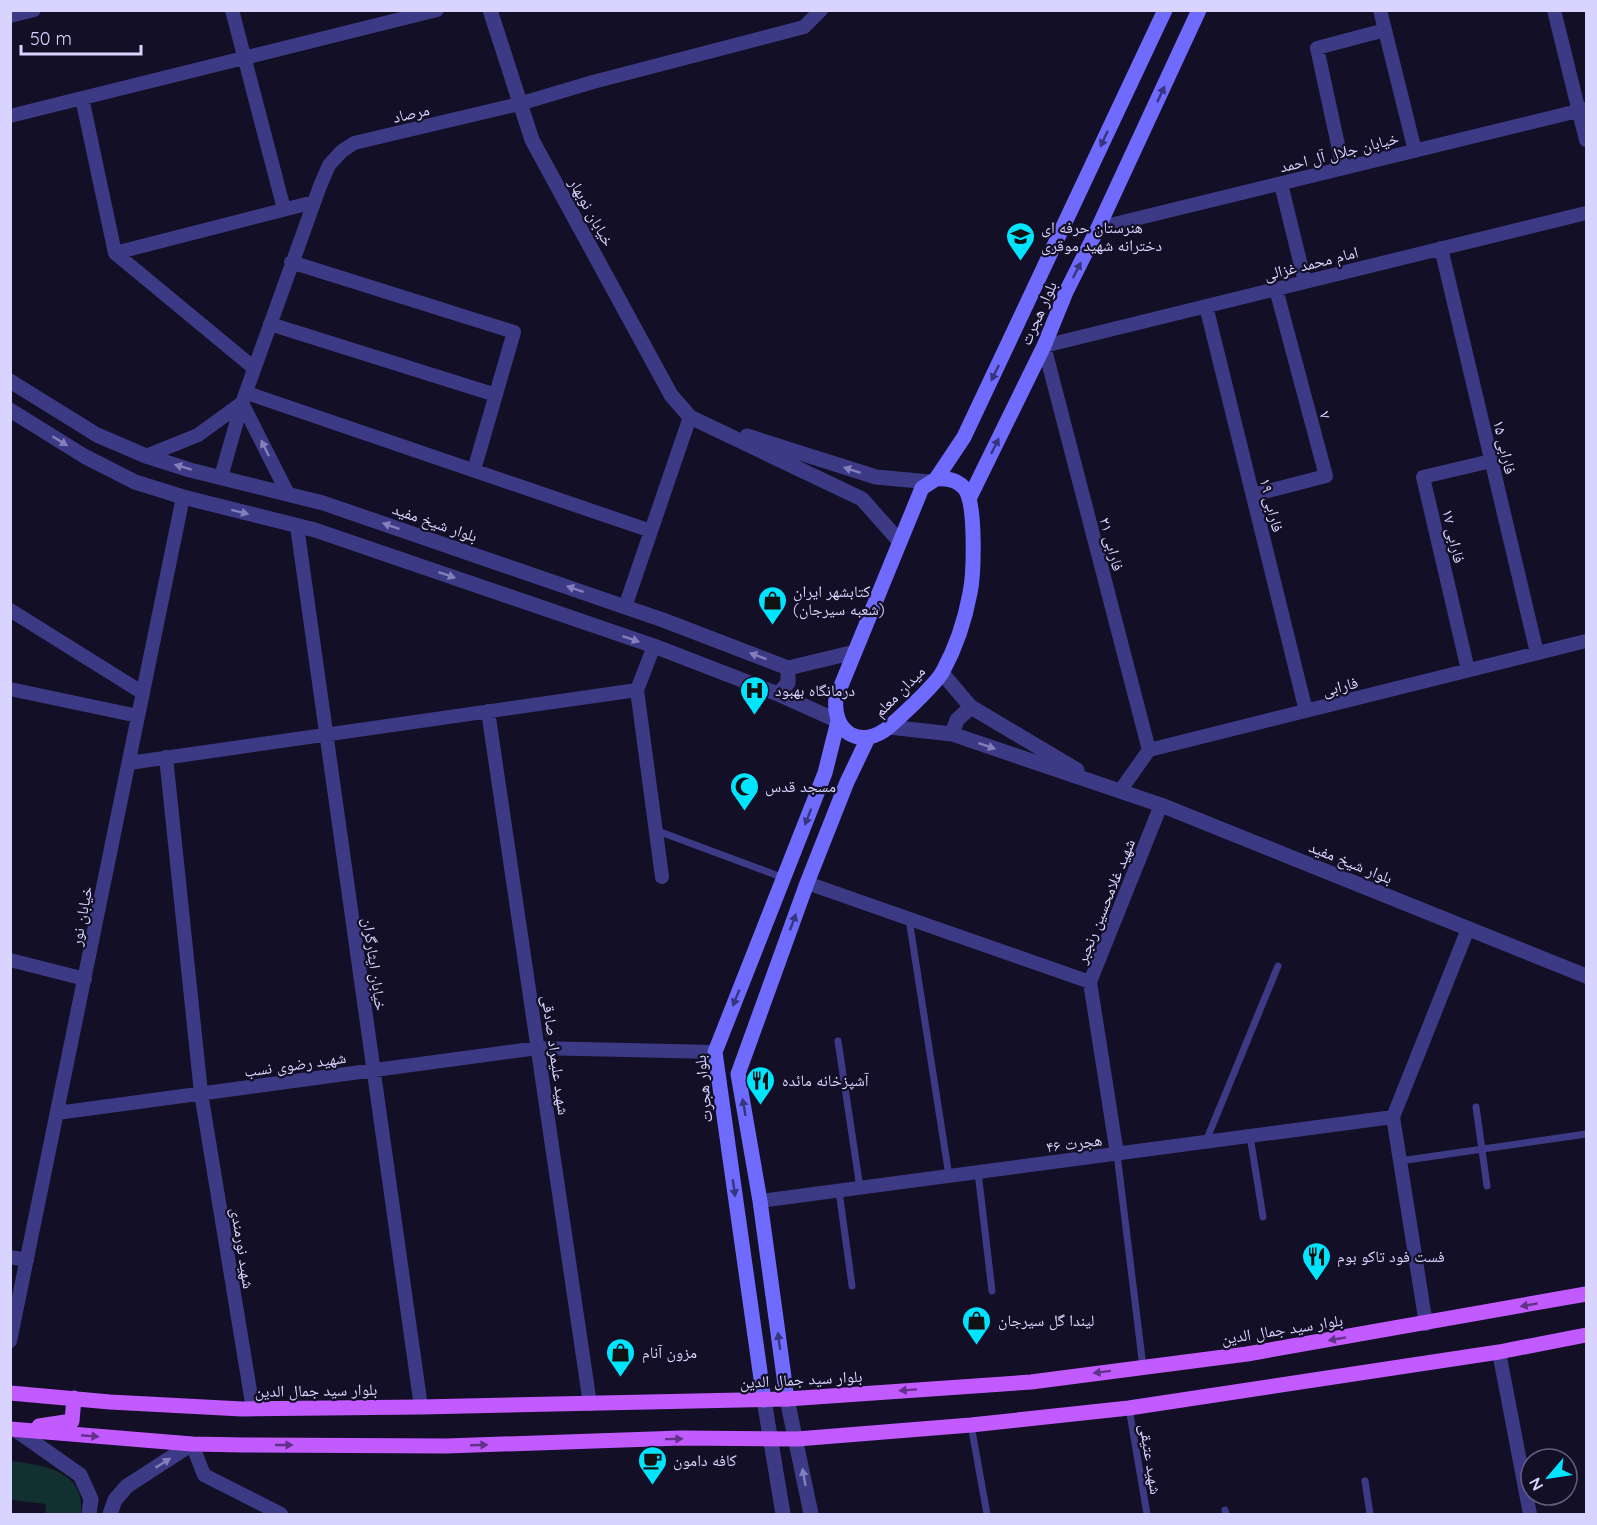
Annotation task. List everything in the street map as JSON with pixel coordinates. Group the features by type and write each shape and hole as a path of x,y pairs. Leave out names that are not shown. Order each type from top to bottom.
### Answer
{"main road":[{"name":"بلوار هجرت","path":"933,481 964,437 1165,10"},
{"name":"بلوار هجرت","path":"969,499 1044,346 1066,292 1199,10"},
{"path":"838,722 835,710 836,698 922,488 933,481 949,479 958,483 965,490 969,499"},
{"name":"میدان معلم","path":"838,722 845,731 856,737 868,738 880,735 942,673 960,633 970,592 973,542 969,499"},
{"name":"بلوار هجرت","path":"764,1400 715,1052 825,773 838,722"},
{"path":"788,1399 760,1201 738,1074 807,883 847,782 868,738"},
{"name":"بلوار سید جمال الدین","path":"10,1393 253,1409 788,1399 1031,1382 1246,1354 1587,1294"},
{"path":"13,1430 192,1444 446,1446 681,1438 770,1441 971,1425 1130,1408 1499,1352 1587,1335"},
{"path":"13,1430 72,1421 74,1398"}],"street":[{"path":"10,16 34,10"},
{"path":"232,10 284,209"},
{"path":"10,116 437,10"},
{"name":"خیابان نوبهار","path":"490,10 532,140 671,395 690,417"},
{"name":"مرصاد","path":"221,477 244,398 291,262 329,165 342,151 354,143 519,104 604,79 804,27 821,10"},
{"path":"1380,10 1415,151"},
{"path":"1554,10 1583,110 1587,140"},
{"path":"1343,168 1317,48 1385,30"},
{"path":"82,98 115,253 254,368"},
{"name":"خیابان جلال آل احمد","path":"1098,228 1583,110"},
{"path":"1281,183 1305,282"},
{"path":"115,253 314,202"},
{"name":"امام محمد غزالی","path":"1044,346 1587,213"},
{"name":"فارابی ۱۵","path":"1441,248 1537,653"},
{"path":"291,262 514,332 474,470"},
{"name":"۷","path":"1253,495 1326,476 1276,289"},
{"name":"فارابی ۱۹","path":"1206,306 1306,711"},
{"path":"270,324 496,395"},
{"name":"فارابی ۲۱","path":"1044,346 1149,750"},
{"name":"بلوار شیخ مفید","path":"10,381 97,435 146,456 323,503 626,606 788,668"},
{"path":"244,398 474,470 651,531"},
{"path":"146,456 198,435 244,398"},
{"path":"244,398 288,494"},
{"path":"10,410 84,456 135,482 183,497 315,530 654,646 778,694 838,722"},
{"path":"690,417 876,477 933,481"},
{"path":"690,417 862,499 900,542"},
{"path":"626,606 690,417"},
{"name":"فارابی ۱۷","path":"1468,670 1423,477 1491,461"},
{"path":"862,499 868,494 876,477"},
{"name":"خیابان نور","path":"10,1341 183,497"},
{"name":"خیابان ایثارگران","path":"297,526 421,1407"},
{"path":"10,610 143,693"},
{"name":"فارابی","path":"1149,750 1587,641"},
{"path":"654,646 637,690 662,877"},
{"path":"778,694 788,683 788,668 855,652"},
{"path":"942,673 971,707 1100,784"},
{"path":"10,689 138,716"},
{"path":"129,763 637,690"},
{"path":"952,734 957,720 971,707"},
{"name":"شهید علیمراد صادقی","path":"488,711 591,1404"},
{"path":"889,727 952,734 1100,784"},
{"path":"1120,791 1149,750"},
{"name":"شهید نورمندی","path":"166,757 201,1094 253,1409"},
{"name":"بلوار شیخ مفید","path":"1100,784 1161,805 1587,976"},
{"name":"شهید غلامحسین رنجبر","path":"1117,1154 1090,982 1161,805"},
{"path":"807,883 1090,982"},
{"path":"1426,1324 1392,1117 1468,928"},
{"path":"10,960 85,979"},
{"name":"شهید رضوی نسب","path":"57,1113 538,1048 715,1052"},
{"name":"هجرت ۴۶","path":"760,1201 1392,1117"},
{"path":"10,1257 27,1260"},
{"path":"1499,1352 1530,1515"},
{"path":"788,1399 811,1515"},
{"path":"764,1400 783,1515"},
{"path":"13,1430 80,1475 91,1499 89,1515"},
{"path":"110,1515 115,1500 127,1486 192,1444 204,1474 281,1515"}],"lane":[{"path":"655,830 784,879"},
{"path":"909,919 949,1176"},
{"path":"1206,1142 1278,966"},
{"path":"838,1041 860,1188"},
{"path":"1476,1107 1488,1186"},
{"path":"1400,1161 1587,1134"},
{"path":"1250,1136 1263,1217"},
{"path":"1117,1154 1143,1367"},
{"path":"978,1172 992,1291"},
{"path":"839,1191 852,1286"},
{"name":"شهید عتیقی","path":"1130,1408 1147,1515"},
{"path":"971,1425 987,1515"},
{"path":"1365,1481 1370,1515"}],"green space":[{"path":"11,1461 49,1468 70,1479 77,1488 81,1500 81,1514 45,1514 46,1504 11,1500"}],"place":[{"name":"هنرستان حرفه ای دخترانه شهید موقری","path":"1020,262"},
{"name":"کتابشهر ایران (شعبه سیرجان)","path":"772,626"},
{"name":"درمانگاه بهبود","path":"754,716"},
{"name":"مسجد قدس","path":"744,812"},
{"name":"آشپزخانه مائده","path":"761,1106"},
{"name":"فست فود تاکو بوم","path":"1316,1282"},
{"name":"لیندا گل سیرجان","path":"977,1346"},
{"name":"مزون آنام","path":"621,1378"},
{"name":"کافه دامون","path":"652,1486"}]}
